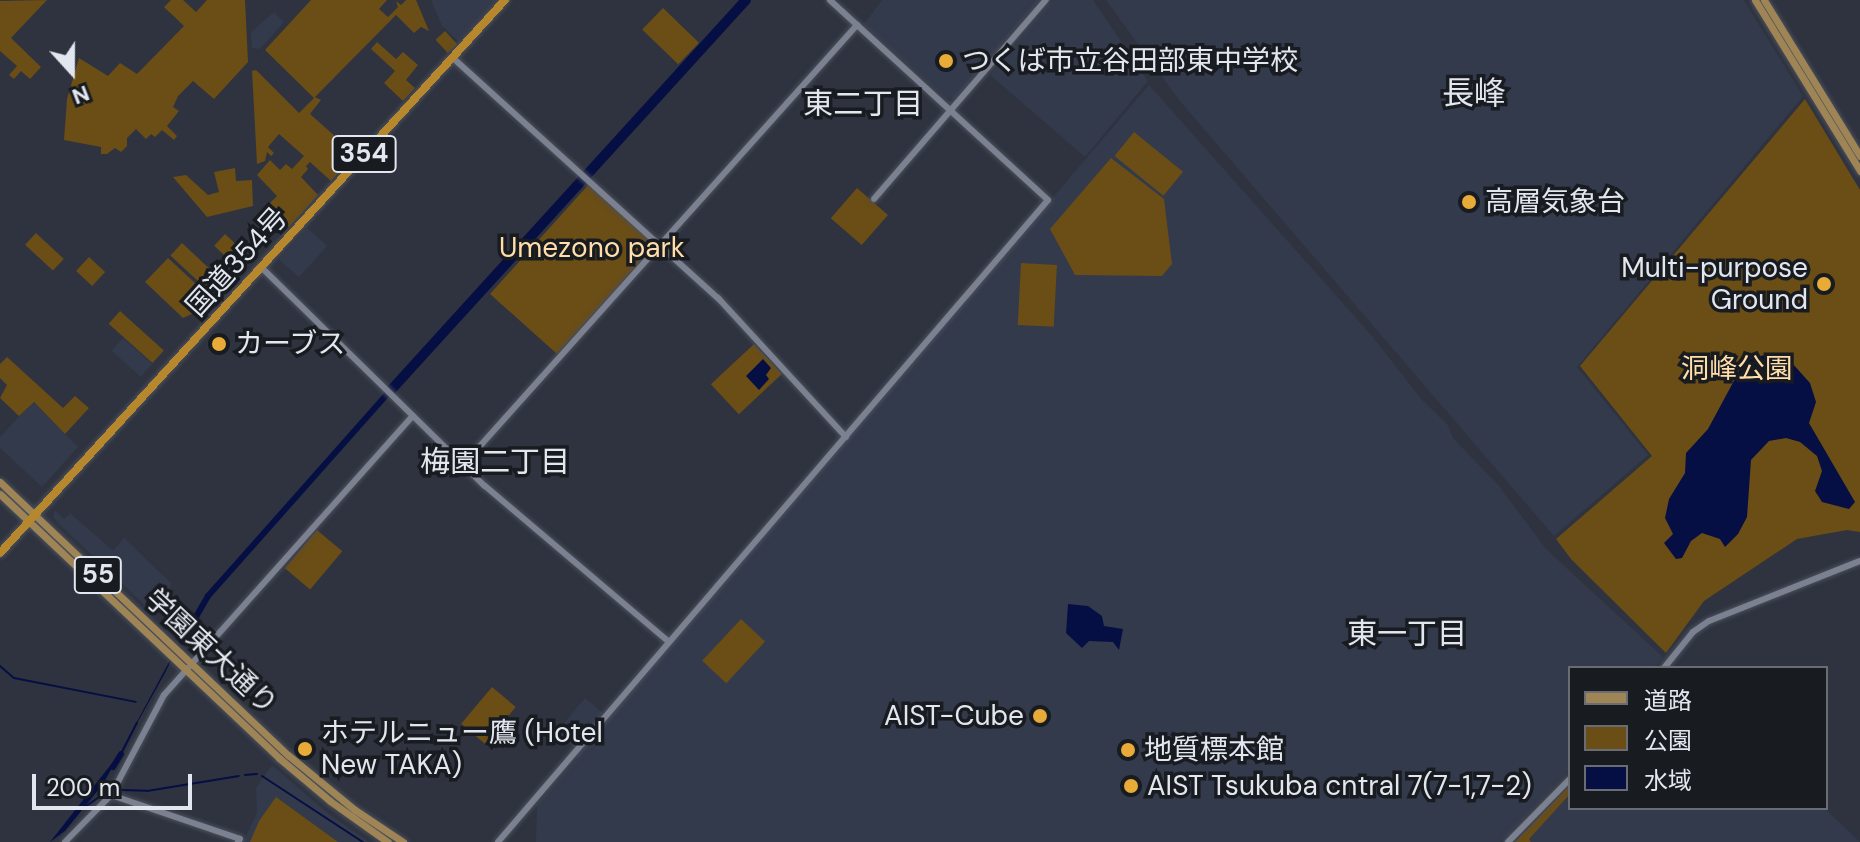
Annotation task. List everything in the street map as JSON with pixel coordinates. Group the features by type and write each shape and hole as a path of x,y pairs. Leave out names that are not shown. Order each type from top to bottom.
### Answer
{"highway":[{"name":"国道354号","path":"0,553 505,0"}],"main road":[{"path":"1755,0 1848,144 1860,156"},
{"path":"1764,0 1848,144 1860,171"},
{"name":"学園東大通り","path":"0,482 32,518 311,786 388,842"},
{"name":"学園東大通り","path":"0,494 32,518"},
{"name":"学園東大通り","path":"189,667 316,779 403,842"}],"street":[{"path":"498,842 1048,200 830,0"},
{"path":"874,199 1046,0"},
{"path":"463,465 857,25"},
{"path":"453,58 718,298 846,437"},
{"path":"1848,144 1860,137"},
{"path":"261,267 463,465 669,642"},
{"path":"65,842 111,795 155,706 413,416"},
{"path":"1666,666 1693,632 1709,621 1860,561"},
{"path":"1508,842 1568,781"},
{"path":"111,795 240,839 238,842"}],"shaded area":[{"path":"431,0 496,0 458,41 442,26"},
{"name":"つくば市立谷田部東中学校","path":"882,0 1039,0 955,98 947,99 864,24"},
{"path":"1053,0 1093,0 1148,81 1085,157 990,75"},
{"path":"1106,0 1744,0 1803,96 1577,367 1648,455 1554,536 1179,100"},
{"path":"274,12 284,22 260,49 252,48 251,32"},
{"path":"1149,85 1372,336 1422,400 1447,424 1453,438 1499,486 1546,549 1663,657 1656,666 1568,666 1568,772 1500,842 536,842 537,805 578,758 577,755"},
{"path":"307,228 327,246 299,277 279,259"},
{"path":"123,338 152,364 141,377 112,351"},
{"path":"33,402 78,447 42,487 0,448 0,437"},
{"path":"55,510 64,519 70,513 113,551 124,538 171,583 167,602 155,615 59,524 53,517"},
{"path":"585,698 603,713 574,747 556,732"},
{"path":"272,765 329,814 369,842 243,842 257,813 256,788"},
{"path":"1568,787 1568,810 1826,810 1860,842 1515,842"}],"green space":[{"path":"47,0 11,38 41,67 30,79 21,71 14,79 9,75 17,66 0,51 0,1"},
{"path":"171,0 183,0 196,12 207,0 245,0 248,62 214,99 193,81 178,96 173,107 179,111 167,126 177,136 174,140 162,130 155,137 151,134 146,139 136,129 127,138 127,146 121,152 115,148 101,154 101,147 64,140 67,99 79,58 108,76 120,63 137,74 184,26 164,7"},
{"path":"311,0 387,0 379,9 388,17 398,7 396,1 401,5 406,0 416,0 429,31 421,27 414,33 396,15 315,97 321,100 310,114 355,154 331,181 310,162 306,166 308,169 301,177 318,195 289,227 276,222 280,218 274,213 265,218 259,214 277,196 257,175 270,160 280,170 286,164 292,169 304,156 279,134 268,147 274,153 271,156 267,152 265,161 257,164 252,71 256,70 299,113 314,98 265,50"},
{"path":"663,8 699,43 678,64 642,30"},
{"path":"445,31 457,44 448,53 435,40"},
{"path":"377,42 396,59 403,52 418,65 406,80 415,88 403,101 384,83 395,71 371,49"},
{"name":"洞峰公園","path":"1805,99 1860,190 1860,532 1847,530 1797,539 1704,601 1666,653 1571,559 1556,539 1652,456 1580,366"},
{"path":"1134,132 1183,172 1163,196 1114,156"},
{"path":"1111,158 1164,199 1172,264 1162,276 1075,275 1050,229"},
{"path":"235,168 236,181 252,180 253,206 207,217 173,177 186,175 208,195 219,192 214,172"},
{"name":"Umezono park","path":"589,184 652,241 652,249 557,354 490,294"},
{"path":"857,188 888,215 862,245 831,218"},
{"path":"36,233 64,259 53,271 25,245"},
{"path":"225,234 241,249 230,261 214,246"},
{"path":"182,243 218,276 206,289 170,255"},
{"path":"89,257 105,272 92,286 76,271"},
{"path":"168,258 208,295 192,314 183,318 145,282"},
{"path":"1021,263 1057,265 1054,327 1018,325"},
{"path":"120,311 164,350 152,363 109,324"},
{"path":"754,344 782,374 739,414 711,384"},
{"path":"7,357 63,408 75,396 89,408 65,434 34,402 19,416 0,398 7,385 0,378 0,364"},
{"path":"317,530 342,551 310,590 285,568"},
{"path":"741,619 765,642 726,683 702,661"},
{"path":"492,687 516,707 485,744 461,724"},
{"path":"1568,787 1568,796 1529,839 1531,842 1515,842"},
{"path":"276,797 338,842 250,842 259,821"}],"water":[{"path":"1766,355 1792,363 1810,383 1816,402 1809,423 1855,502 1849,509 1822,502 1815,491 1822,471 1817,456 1800,442 1786,438 1769,441 1751,460 1747,517 1738,534 1725,547 1720,539 1702,533 1691,541 1682,558 1676,559 1664,543 1673,534 1665,518 1669,499 1685,473 1686,453 1708,429 1743,364 1754,357"},
{"path":"763,359 771,368 766,375 769,379 759,390 746,376"},
{"path":"1068,604 1088,606 1102,616 1104,626 1123,629 1119,650 1113,642 1089,641 1082,648 1066,633"},
{"path":"181,640 165,673 103,784 65,831 50,842 120,753"}],"waterway":[{"path":"392,389 746,0"},
{"path":"182,641 208,596 392,389"},
{"path":"0,666 14,678 136,702"},
{"path":"121,754 137,723"},
{"path":"113,767 121,754"},
{"path":"245,775 257,774"},
{"path":"122,790 147,791 239,776"},
{"path":"262,776 363,842"},
{"path":"83,808 108,791"}],"place":[{"name":"つくば市立谷田部東中学校","path":"946,61"},
{"name":"高層気象台","path":"1469,202"},
{"name":"Multi-purpose Ground","path":"1824,284"},
{"name":"カーブス","path":"219,344"},
{"name":"AIST-Cube","path":"1040,716"},
{"name":"ホテルニュー鷹 (Hotel New TAKA)","path":"305,749"},
{"name":"地質標本館","path":"1128,750"},
{"name":"AIST Tsukuba cntral 7(7-1,7-2)","path":"1131,786"}],"district":[{"name":"長峰","path":"1474,93"},
{"name":"東二丁目","path":"863,104"},
{"name":"梅園二丁目","path":"495,462"},
{"name":"東一丁目","path":"1407,634"}]}
